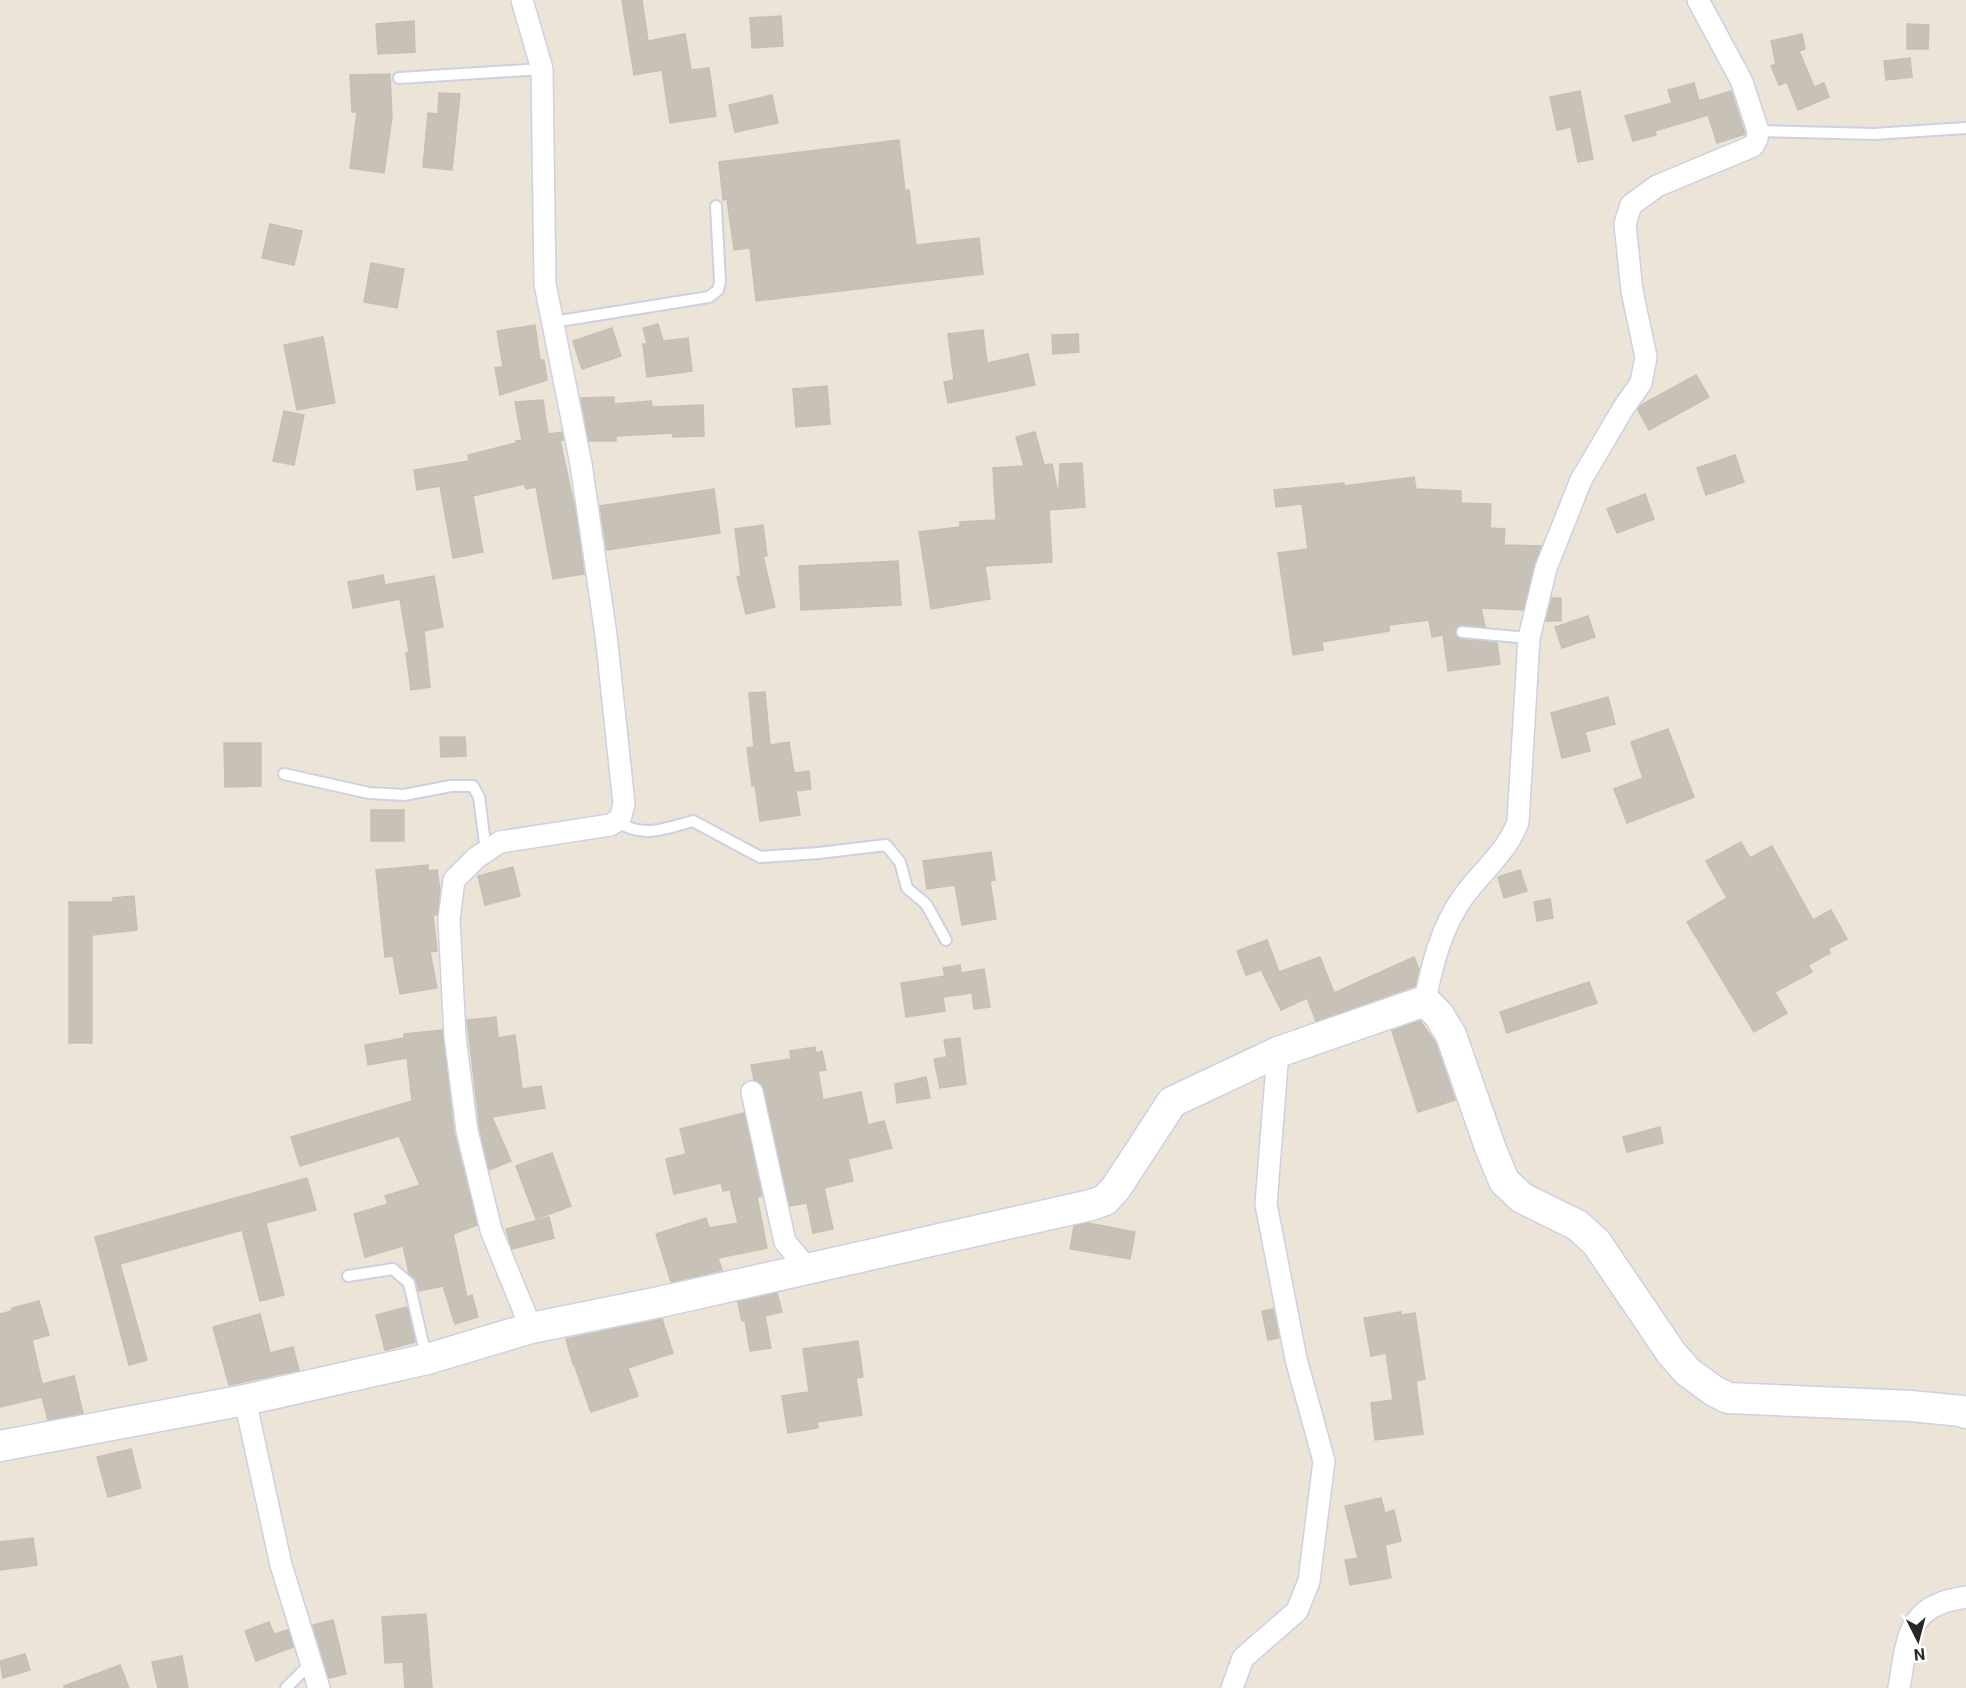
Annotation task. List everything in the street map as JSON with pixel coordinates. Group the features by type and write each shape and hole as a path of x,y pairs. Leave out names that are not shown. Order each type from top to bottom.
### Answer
{"street":[{"path":"522,0 542,69 545,284 581,464 606,635 624,804 620,819 610,825 500,842 476,858 454,880 449,919 454,1036 467,1131 491,1230 531,1328"},
{"path":"1425,1001 1438,947 1462,898 1513,837 1518,822 1528,638 1546,568 1581,480 1624,407 1641,383 1646,357 1632,291 1625,224 1631,205 1656,186 1753,146 1757,140 1758,131 1742,82 1698,0"},
{"path":"0,1446 245,1400 426,1359 531,1328 1091,1205 1105,1200 1116,1188 1172,1102 1278,1052 1425,1001"},
{"path":"1425,1001 1439,1016 1450,1035 1504,1180 1522,1198 1577,1226 1596,1242 1672,1354 1697,1379 1728,1398 1911,1406 1966,1413"},
{"path":"1232,1688 1243,1658 1297,1611 1309,1581 1324,1461 1296,1359 1266,1204 1278,1052"},
{"path":"752,1092 785,1242 808,1269"},
{"path":"245,1400 281,1565 319,1688"},
{"path":"1899,1688 1911,1627 1920,1614 1938,1604 1966,1597"}],"lane":[{"path":"399,78 542,69"},
{"path":"1758,131 1874,134 1966,128"},
{"path":"553,322 709,297 718,290 720,282 716,206"},
{"path":"1462,632 1528,638"},
{"path":"284,774 369,793 404,795 450,786 473,786 479,797 486,851"},
{"path":"616,821 629,830 652,832 693,821 760,857 886,845 900,862 907,888 926,904 946,940"},
{"path":"348,1276 393,1269 409,1283 426,1359"},
{"path":"286,1688 312,1663"}],"building":[{"path":"622,0 642,0 648,41 685,34 691,70 709,68 716,116 670,123 662,70 634,75"},
{"path":"781,16 783,46 752,48 750,18"},
{"path":"414,21 415,52 378,54 376,24"},
{"path":"1907,24 1929,25 1928,49 1907,49"},
{"path":"1802,34 1805,49 1799,51 1814,87 1824,83 1829,97 1798,110 1787,82 1779,85 1771,66 1776,64 1771,41"},
{"path":"1910,58 1912,77 1886,80 1884,61"},
{"path":"390,74 392,117 384,173 350,168 357,112 352,112 350,75"},
{"path":"1694,83 1699,101 1731,91 1745,134 1717,143 1708,115 1655,131 1656,135 1633,141 1625,116 1672,103 1668,90"},
{"path":"1580,91 1593,159 1578,162 1571,127 1557,130 1550,97"},
{"path":"439,93 460,94 452,170 423,167 428,113 438,114"},
{"path":"772,95 778,123 735,132 729,105"},
{"path":"899,140 905,191 909,190 916,245 979,238 983,274 756,301 750,248 734,250 727,199 723,200 719,162"},
{"path":"270,224 302,231 294,265 262,258"},
{"path":"371,263 404,269 397,308 364,302"},
{"path":"658,324 663,341 688,338 692,371 647,377 643,344 647,343 643,328"},
{"path":"535,325 540,360 544,360 547,380 500,395 495,368 503,367 497,331"},
{"path":"612,328 621,356 582,369 573,341"},
{"path":"983,330 987,363 1028,354 1035,385 948,403 944,382 954,380 948,334"},
{"path":"1078,334 1079,352 1053,354 1052,335"},
{"path":"323,337 335,403 297,410 284,345"},
{"path":"1696,375 1709,397 1649,430 1638,410 1641,405"},
{"path":"827,386 830,424 796,427 793,389"},
{"path":"614,397 614,404 651,401 652,407 703,405 704,436 673,437 673,433 616,436 616,441 589,441 581,398"},
{"path":"543,400 548,434 562,432 563,440 560,440 575,510 584,574 553,579 536,487 526,489 524,484 473,496 483,552 453,558 440,486 417,490 414,470 469,461 468,455 522,440 515,402"},
{"path":"284,411 304,415 294,465 273,461"},
{"path":"1035,432 1044,465 1052,464 1057,489 1059,489 1060,464 1082,463 1085,507 1049,510 1052,562 985,566 990,599 931,609 919,532 960,527 960,522 996,520 993,468 1024,466 1016,437"},
{"path":"1735,455 1744,482 1706,495 1697,468"},
{"path":"1414,477 1416,489 1461,491 1461,503 1491,504 1490,528 1505,529 1504,545 1541,546 1523,610 1481,608 1485,627 1462,625 1456,627 1456,636 1461,639 1497,643 1500,664 1448,671 1443,635 1432,637 1429,620 1389,625 1389,631 1322,642 1323,650 1293,655 1278,553 1308,549 1302,504 1276,507 1274,490 1344,483 1344,486"},
{"path":"714,489 720,533 607,550 600,506"},
{"path":"1645,494 1654,519 1617,533 1607,509"},
{"path":"763,525 767,556 763,556 775,607 746,614 737,577 741,576 735,529"},
{"path":"898,561 901,605 801,610 799,566"},
{"path":"383,575 385,585 434,576 443,627 424,631 430,687 411,690 406,653 409,652 400,599 353,608 348,582"},
{"path":"1552,598 1561,598 1561,621 1546,621"},
{"path":"1588,616 1595,637 1562,648 1555,627"},
{"path":"765,692 770,745 789,742 794,773 809,771 811,789 796,791 800,815 760,821 747,748 754,747 749,693"},
{"path":"1608,697 1615,724 1585,732 1590,751 1562,758 1551,713"},
{"path":"1668,729 1694,797 1627,823 1614,789 1643,778 1631,742"},
{"path":"440,737 465,737 466,756 441,757"},
{"path":"224,743 261,743 261,786 225,787"},
{"path":"371,810 404,810 404,841 371,841"},
{"path":"1741,842 1750,858 1772,846 1813,920 1831,910 1847,939 1828,949 1830,953 1808,965 1812,972 1775,992 1787,1013 1754,1032 1687,922 1727,898 1706,861"},
{"path":"991,852 995,880 990,881 996,919 962,925 955,885 927,889 923,861"},
{"path":"428,865 428,871 437,870 440,890 437,915 433,915 437,951 430,952 437,988 400,994 393,956 385,957 376,870"},
{"path":"513,867 520,896 485,905 478,876"},
{"path":"1520,870 1527,891 1504,898 1498,877"},
{"path":"134,896 137,930 92,935 92,1043 69,1043 69,902 113,902 113,898"},
{"path":"1550,899 1553,918 1537,921 1534,902"},
{"path":"1267,940 1279,972 1320,957 1334,993 1414,957 1419,969 1415,986 1316,1021 1307,998 1281,1010 1261,970 1246,975 1237,951"},
{"path":"960,965 961,973 984,969 990,1007 974,1009 972,993 943,997 945,1011 906,1017 901,983 945,976 943,968"},
{"path":"1589,982 1597,1003 1507,1033 1500,1012"},
{"path":"496,1017 498,1038 515,1035 522,1089 541,1086 545,1108 492,1117 511,1161 489,1170 480,1129 467,1020"},
{"path":"1420,1021 1435,1042 1455,1100 1418,1112 1392,1031"},
{"path":"442,1030 454,1133 477,1225 453,1234 467,1297 472,1295 478,1317 455,1324 443,1286 419,1291 416,1281 409,1273 403,1246 365,1257 354,1214 388,1204 385,1196 420,1185 399,1136 300,1166 291,1137 412,1101 407,1058 368,1065 365,1045 404,1038 404,1034"},
{"path":"960,1038 966,1084 940,1088 934,1059 947,1057 944,1040"},
{"path":"815,1047 816,1053 822,1051 826,1070 818,1071 823,1100 861,1092 868,1125 884,1121 892,1148 848,1159 853,1181 824,1188 833,1229 813,1233 807,1203 790,1206 764,1089 761,1083 754,1080 751,1065 791,1059 790,1051"},
{"path":"926,1077 930,1098 897,1103 895,1084"},
{"path":"744,1113 762,1196 757,1197 767,1248 718,1258 722,1270 671,1282 656,1234 706,1218 709,1228 738,1223 730,1190 723,1191 721,1183 674,1194 666,1159 686,1154 680,1129"},
{"path":"1660,1127 1663,1143 1627,1152 1623,1137"},
{"path":"552,1153 571,1206 536,1219 516,1166"},
{"path":"307,1178 316,1210 266,1223 284,1295 260,1301 242,1230 120,1264 147,1360 129,1365 95,1237"},
{"path":"549,1217 554,1238 512,1249 506,1229"},
{"path":"1088,1223 1135,1232 1130,1259 1070,1249 1074,1226"},
{"path":"777,1293 782,1312 765,1316 771,1348 750,1351 745,1320 742,1321 738,1302"},
{"path":"39,1301 49,1335 32,1340 42,1384 74,1376 83,1413 48,1420 42,1397 0,1407 0,1314 12,1311 12,1308"},
{"path":"407,1307 415,1342 385,1350 376,1315"},
{"path":"1273,1309 1279,1338 1268,1340 1262,1311"},
{"path":"1401,1312 1401,1315 1415,1313 1425,1379 1416,1381 1423,1434 1375,1440 1371,1403 1393,1400 1386,1353 1371,1356 1364,1318"},
{"path":"260,1314 270,1353 293,1347 299,1370 229,1385 213,1327"},
{"path":"662,1319 673,1353 628,1368 638,1396 591,1412 566,1339"},
{"path":"858,1341 863,1377 856,1378 862,1415 817,1422 818,1428 788,1433 782,1396 809,1392 803,1349"},
{"path":"131,1449 141,1488 108,1497 97,1457"},
{"path":"1381,1498 1385,1513 1394,1510 1401,1541 1385,1545 1391,1578 1350,1585 1345,1560 1358,1558 1345,1506"},
{"path":"33,1538 37,1565 0,1570 0,1542"},
{"path":"426,1614 432,1688 405,1688 403,1662 385,1663 382,1617"},
{"path":"333,1620 346,1674 329,1678 313,1625"},
{"path":"269,1622 274,1634 288,1630 293,1647 256,1661 245,1631"},
{"path":"25,1654 30,1670 3,1678 0,1661"},
{"path":"182,1656 188,1688 158,1688 152,1662"},
{"path":"120,1665 129,1688 64,1688 64,1686"}]}
